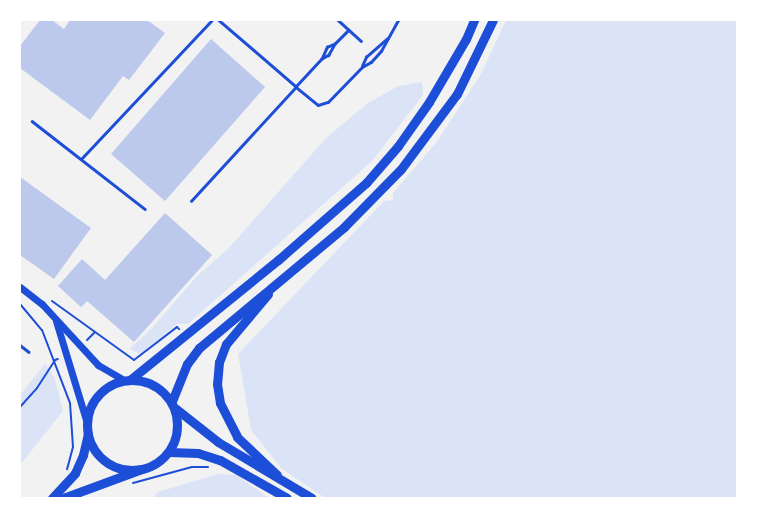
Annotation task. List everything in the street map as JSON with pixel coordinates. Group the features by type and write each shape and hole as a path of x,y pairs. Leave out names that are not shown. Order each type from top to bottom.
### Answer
{"main road":[{"path":"142,469 130,470 108,463 92,446 87,423 89,411 102,390 128,379 286,254 366,183 398,146 429,102 462,46 474,20"},
{"path":"63,498 142,469 161,460 169,452 178,431 173,404 179,380 199,348 344,227 401,170 456,94 493,20"},
{"path":"276,285 226,344 219,362 217,384 220,403 237,437 277,475"},
{"path":"128,379 154,384 173,404 218,442 277,475 312,498"},
{"path":"52,498 75,472 83,456 88,434"},
{"path":"169,452 198,453 220,460 287,498"}],"street":[{"path":"20,286 42,304 98,365 128,379"},
{"path":"55,318 87,423"}],"lane":[{"path":"82,158 212,20"},
{"path":"218,20 318,105 328,102 362,67 371,62 389,38 398,20"},
{"path":"338,20 361,41"},
{"path":"191,201 290,95 296,86 322,59 330,55 335,44 349,30"},
{"path":"362,67 366,57 389,38"},
{"path":"322,59 327,47 335,44"},
{"path":"32,121 82,158 145,209"},
{"path":"20,345 29,352"}],"path":[{"path":"20,304 42,330 70,403 73,447 66,468"},
{"path":"20,407 37,388 54,360"},
{"path":"130,484 192,467 210,467"}],"shaded area":[{"path":"506,20 737,20 737,498 325,498 282,469 251,430 238,354 384,201 393,200 393,193 436,143 481,74"},
{"path":"422,82 423,95 372,161 188,324 177,324 140,354 129,349 152,328 196,277 228,249 326,138 368,103 398,86"},
{"path":"45,364 55,379 63,411 20,465 20,395"},
{"path":"218,474 237,475 269,498 153,498 158,492"}],"building":[{"path":"40,20 52,20 64,29 70,20 147,20 165,33 129,80 123,76 90,120 20,68 20,46"},
{"path":"211,39 265,87 165,201 111,154"},
{"path":"20,177 91,228 54,279 20,255"},
{"path":"165,213 212,255 134,342 87,301 81,307 58,286 82,259 105,280"}]}
